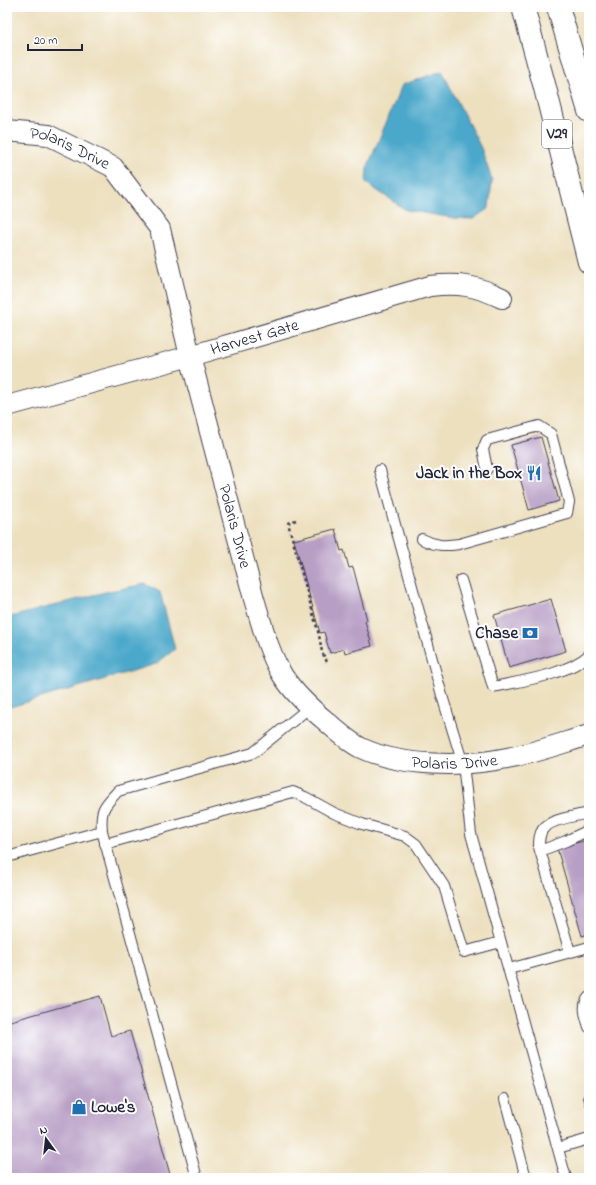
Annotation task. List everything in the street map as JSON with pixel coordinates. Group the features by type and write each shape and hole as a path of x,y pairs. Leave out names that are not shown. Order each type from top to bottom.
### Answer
{"main road":[{"name":"V29","path":"523,7 589,262"},
{"name":"V29","path":"558,7 589,111"}],"street":[{"name":"Polaris Drive","path":"7,131 48,135 113,167 160,229 190,356 254,600 276,663 283,677 310,707 360,747 389,758 414,762 463,764 507,758 589,735"},
{"name":"Harvest Gate","path":"7,406 190,356 430,286 449,284 472,287 502,298"}],"lane":[{"path":"422,539 430,543 443,546 458,544 567,513 569,502 551,434 539,426 487,440 483,449 487,469"},
{"path":"380,470 463,764 471,834 566,1178"},
{"path":"461,580 493,687 528,680 572,667 589,655"},
{"path":"197,1178 102,831 101,817 105,804 118,791 253,752 310,707"},
{"path":"106,844 294,792 334,813 362,824 405,836 416,844 444,886 464,952 501,942"},
{"path":"570,952 538,847 544,828 552,822 589,813"},
{"path":"540,851 589,830"},
{"path":"7,857 102,831"},
{"path":"509,969 589,947"},
{"path":"589,997 585,1002 584,1008 589,1027"},
{"path":"505,1099 526,1178"},
{"path":"558,1148 589,1139"}],"path":[{"path":"296,520 288,523 319,635 322,652 328,664"}],"water":[{"path":"442,71 481,148 492,180 489,208 473,219 453,218 406,210 366,183 367,168 402,85"},
{"path":"145,584 160,592 175,649 156,664 7,708 7,618 105,592"}],"building":[{"path":"541,437 559,501 529,510 511,445"},
{"path":"335,529 341,551 344,550 349,568 353,567 367,620 365,621 372,646 345,653 344,649 330,653 324,632 320,633 294,540"},
{"name":"Chase","path":"551,599 566,651 509,668 494,615"},
{"path":"589,834 589,934 582,936 557,848 584,841 583,836"},
{"name":"Lowe's","path":"100,996 111,1036 130,1031 171,1178 7,1178 7,1022"},
{"path":"589,1094 589,1105 586,1106 583,1096"}],"place":[{"name":"Jack in the Box","path":"534,473"},
{"name":"Chase","path":"530,633"},
{"name":"Lowe's","path":"79,1107"}]}
